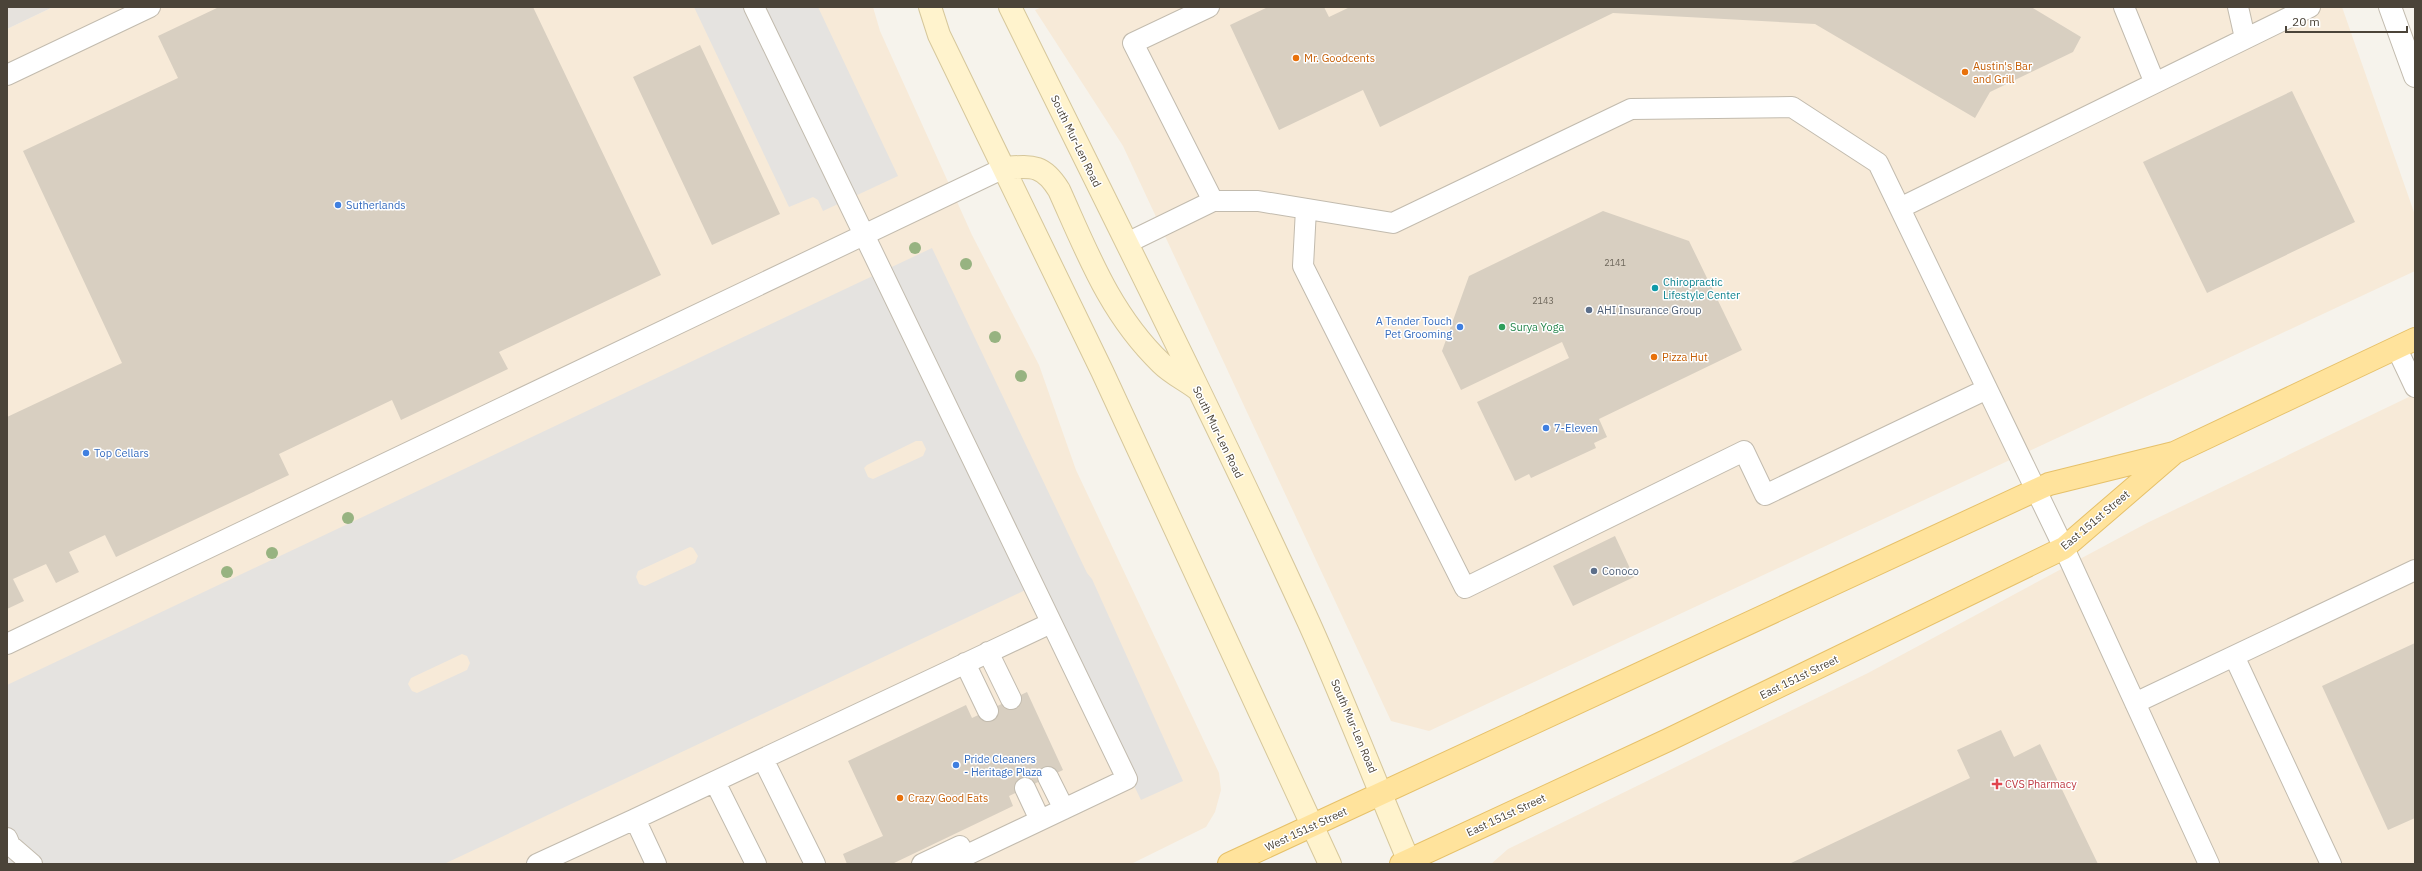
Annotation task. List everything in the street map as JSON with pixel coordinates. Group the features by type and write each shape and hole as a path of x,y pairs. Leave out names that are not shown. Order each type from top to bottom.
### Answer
{"main road":[{"path":"930,7 939,35 1108,384 1330,864"},
{"name":"South Mur-Len Road","path":"1010,7 1198,389 1309,624 1383,793 1407,863"},
{"path":"1004,168 1030,166 1050,176 1059,190 1104,289 1116,310 1161,364 1198,389"},
{"name":"East 151st Street","path":"1383,793 2036,490 2050,484 2174,452 2406,344"},
{"name":"East 151st Street","path":"1407,863 1682,733 2064,548 2174,452"},
{"name":"West 151st Street","path":"1229,864 1383,793"}],"street":[{"path":"2390,7 2415,76"}],"lane":[{"path":"7,75 150,7"},
{"path":"754,7 863,236 1127,779 948,864"},
{"path":"1209,7 1133,43 1213,201"},
{"path":"2124,7 2154,81"},
{"path":"2238,7 2245,38"},
{"path":"1900,208 2154,81 2310,7"},
{"path":"1127,243 1213,201 1258,201 1393,223 1631,109 1792,107 1878,163 2064,548 2209,864"},
{"path":"7,644 1004,168"},
{"path":"1306,209 1302,266 1465,588 1744,451 1764,495 1987,389"},
{"path":"2406,344 2415,387"},
{"path":"2135,703 2415,570"},
{"path":"537,864 715,782 1051,623"},
{"path":"988,652 1011,700"},
{"path":"2234,656 2331,864"},
{"path":"965,663 988,711"},
{"path":"763,759 815,864"},
{"path":"1048,777 1064,810"},
{"path":"715,782 756,864"},
{"path":"1024,788 1040,820"},
{"path":"635,819 656,864"},
{"path":"922,864 961,846 986,837 1000,840"},
{"path":"7,838 10,845 32,864"}],"shaded area":[{"path":"7,7 53,7 7,29"},
{"path":"53,7 873,7 880,31 972,235 1039,365 1076,470 1219,773 1221,790 1215,812 1206,827 1131,864 7,864 7,29"},
{"path":"694,7 818,7 898,176 823,211 818,200 813,197 789,207"},
{"path":"1042,7 2342,7 2415,215 2415,271 1429,731 1391,721 1123,146 1035,10"},
{"path":"932,248 1087,573 1092,579 1183,781 1141,800 1036,585 444,864 7,864 7,685","holes":["916,441 922,441 926,449 923,456 873,479 868,477 864,468 867,465","690,547 693,548 698,556 695,563 645,586 639,584 636,577 638,571","462,654 467,656 470,663 467,670 417,693 412,691 408,684 411,678"]},
{"path":"2415,394 2415,864 1491,864 1508,849 1868,673 2147,523"}],"building":[{"name":"Sutherlands","path":"219,7 533,7 661,275 499,352 508,369 401,420 392,400 279,454 289,475 116,557 105,535 69,552 79,572 56,583 46,564 13,579 24,601 7,609 7,417 122,363 23,151 178,78 158,36"},
{"path":"1268,7 1324,7 1329,17 1350,7 2031,7 2081,37 2073,52 1990,92 1975,118 1815,24 1613,13 1380,127 1363,90 1279,130 1230,25"},
{"path":"700,45 780,214 712,245 633,77"},
{"path":"2292,91 2355,222 2207,293 2143,162"},
{"path":"1603,211 1689,241 1742,350 1599,419 1607,437 1594,443 1596,448 1531,478 1529,474 1515,481 1477,402 1569,358 1562,342 1461,390 1442,351 1469,276"},
{"name":"Conoco","path":"1615,536 1634,577 1573,606 1553,566"},
{"path":"2415,643 2415,818 2388,830 2322,686"},
{"path":"1027,692 1063,770 1009,796 1013,806 892,864 847,864 843,854 883,836 848,761 966,705 972,718"},
{"name":"CVS Pharmacy","path":"2001,730 2014,757 2040,744 2098,864 1789,864 1970,778 1957,750"}],"place":[{"name":"Mr. Goodcents","path":"1296,58"},
{"name":"Austin's Bar and Grill","path":"1965,72"},
{"name":"Sutherlands","path":"338,205"},
{"name":"Chiropractic Lifestyle Center","path":"1655,288"},
{"name":"AHI Insurance Group","path":"1589,310"},
{"name":"A Tender Touch Pet Grooming","path":"1460,327"},
{"name":"Surya Yoga","path":"1502,327"},
{"name":"Pizza Hut","path":"1654,357"},
{"name":"7-Eleven","path":"1546,428"},
{"name":"Top Cellars","path":"86,453"},
{"name":"Conoco","path":"1594,571"},
{"name":"Pride Cleaners - Heritage Plaza","path":"956,765"},
{"name":"CVS Pharmacy","path":"1997,784"},
{"name":"Crazy Good Eats","path":"900,798"}]}
